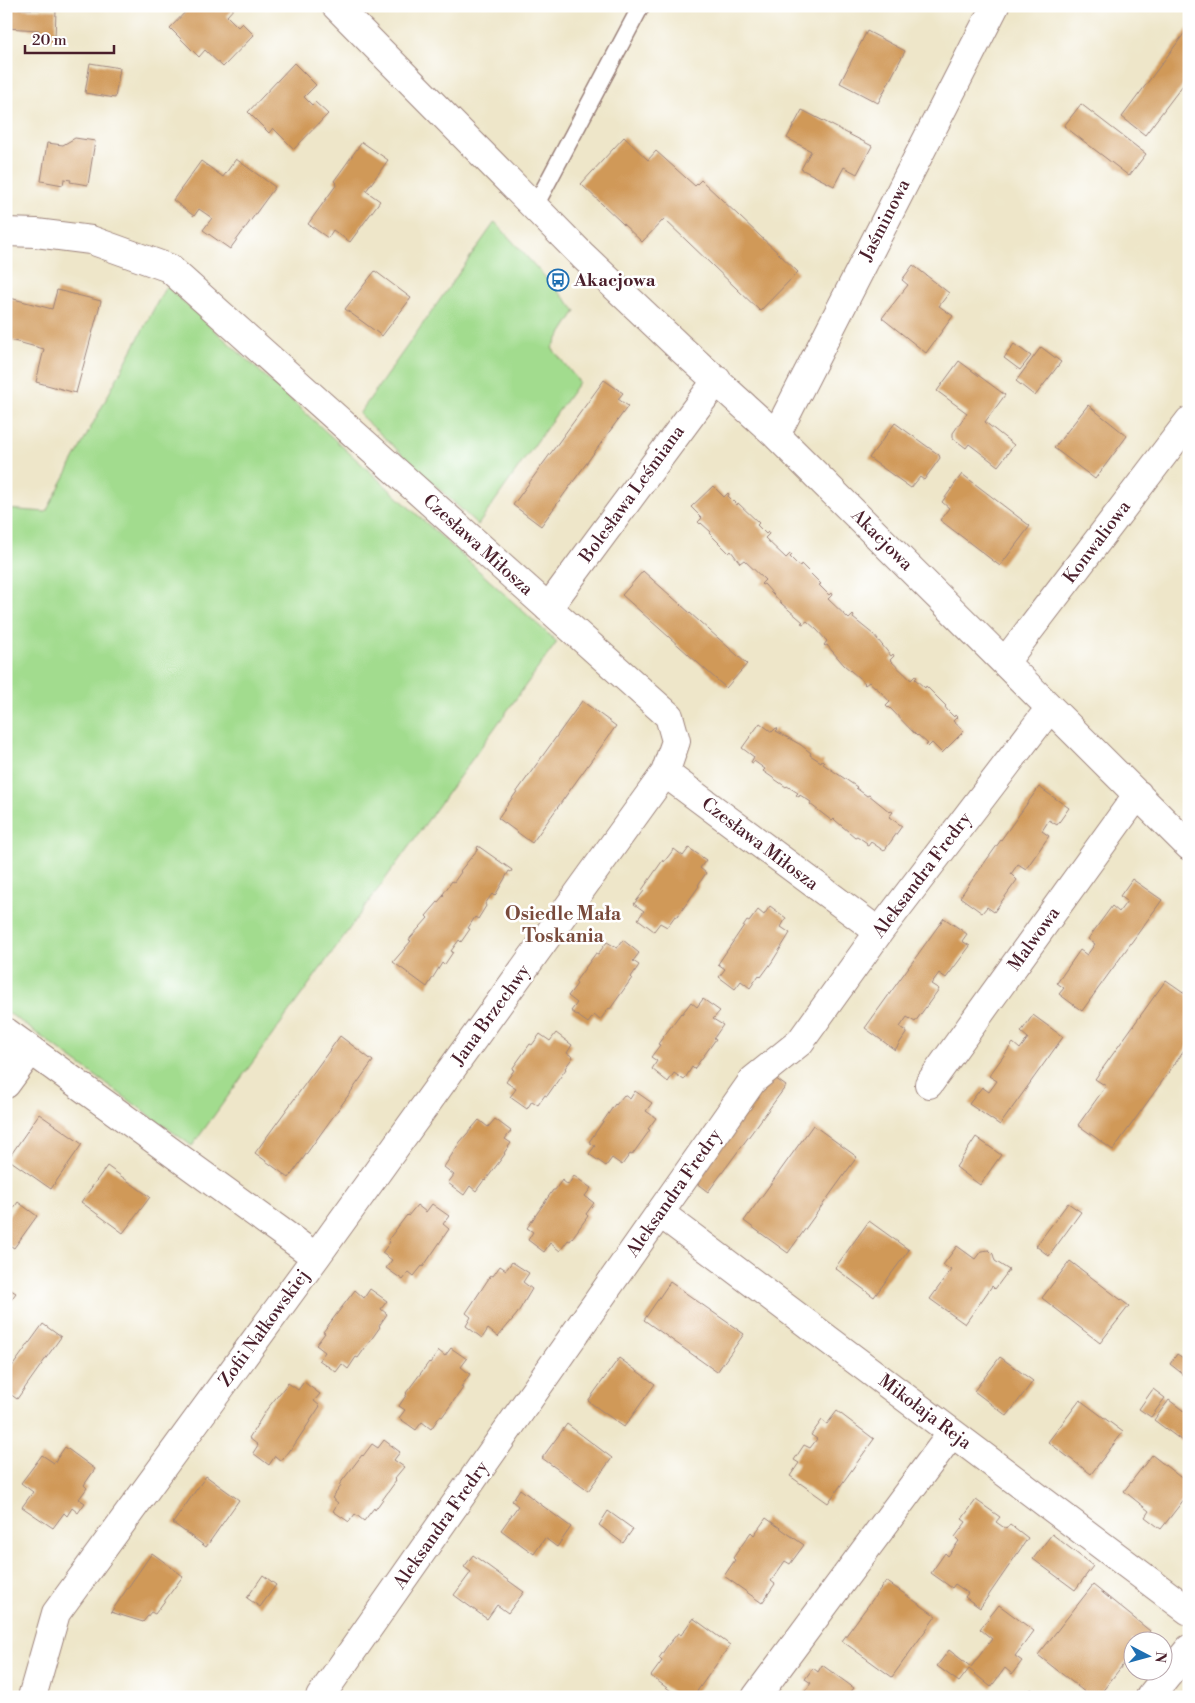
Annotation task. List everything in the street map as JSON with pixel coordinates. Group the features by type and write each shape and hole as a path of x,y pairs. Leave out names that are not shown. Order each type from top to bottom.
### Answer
{"street":[{"name":"Akacjowa","path":"336,6 534,208 671,340 776,435 1189,846"},
{"name":"Jaśminowa","path":"776,435 995,6"},
{"name":"Czesława Miłosza","path":"6,232 36,232 90,240 169,268 670,716 676,741 665,773 879,932"},
{"name":"Bolesława Leśmiana","path":"548,608 717,380"},
{"name":"Konwaliowa","path":"1005,662 1189,422"},
{"name":"Aleksandra Fredry","path":"320,1697 753,1080 800,1042 879,932 1050,708"},
{"name":"Jana Brzechwy","path":"316,1256 665,773"},
{"name":"Malwowa","path":"929,1084 1138,794"},
{"name":"Zofii Nałkowskiej","path":"6,1032 316,1256 56,1613 32,1697"},
{"path":"6,1084 31,1050"},
{"name":"Mikołaja Reja","path":"660,1213 1189,1611"},
{"path":"756,1697 952,1433"},
{"path":"1150,1697 1189,1649"}],"lane":[{"path":"534,208 641,6"}],"green space":[{"path":"495,222 576,311 552,348 579,382 478,525 359,414"},
{"path":"166,286 557,642 192,1146 6,1011 6,509 46,512"}],"building":[{"path":"191,6 236,6 227,16 238,27 242,23 254,35 223,67 205,50 199,57 170,28"},
{"path":"6,8 56,10 55,39 39,38 39,30 6,28"},
{"path":"1189,27 1189,77 1145,135 1122,117"},
{"path":"867,31 905,51 878,103 840,83"},
{"path":"90,63 120,68 115,98 85,93"},
{"path":"294,63 316,85 304,97 312,105 315,102 328,114 294,149 273,128 269,133 248,112"},
{"path":"1081,104 1146,154 1129,176 1064,126"},
{"path":"802,110 872,146 857,174 844,167 834,186 801,169 811,151 787,138"},
{"path":"624,137 648,160 656,151 695,186 701,180 798,272 760,311 664,219 642,242 581,184"},
{"path":"75,138 95,141 88,185 64,179 63,185 41,181 47,143 63,145"},
{"path":"362,142 388,160 366,191 380,201 350,242 333,230 328,238 308,224 337,184 334,181"},
{"path":"236,159 275,187 230,249 203,230 212,218 199,209 194,216 173,200 201,161 223,177"},
{"path":"913,265 949,293 939,306 953,316 926,353 882,318 908,285 902,280"},
{"path":"375,271 411,298 382,336 345,309"},
{"path":"57,290 101,301 76,393 36,382 44,349 6,339 6,313 10,298 52,309"},
{"path":"1014,344 1031,356 1020,370 1004,358"},
{"path":"1041,347 1061,362 1035,396 1016,381"},
{"path":"959,361 1005,395 985,422 1014,445 998,466 969,444 966,448 953,438 953,433 967,413 937,391"},
{"path":"604,380 623,393 618,399 628,406 541,526 513,505"},
{"path":"1088,405 1127,436 1095,479 1054,448"},
{"path":"895,423 939,455 940,458 924,480 920,477 911,488 869,458"},
{"path":"962,474 1030,526 1000,566 940,520 949,508 942,502"},
{"path":"713,486 724,497 728,493 728,496 737,505 738,503 759,523 757,525 766,534 768,532 769,534 765,538 786,558 790,554 792,555 790,557 797,564 800,566 801,564 829,595 831,593 832,595 828,599 849,619 853,615 853,618 874,635 891,656 893,654 894,656 890,660 911,680 915,676 917,677 915,679 925,688 926,686 954,717 955,715 957,717 953,721 964,731 942,753 932,743 928,747 926,745 928,744 886,706 890,702 880,691 869,682 865,685 827,645 824,645 827,641 817,630 807,621 803,624 801,623 803,622 782,604 764,584 761,584 765,580 744,560 740,563 731,551 729,553 709,533 711,532 698,522 702,518 691,507"},
{"path":"643,571 747,664 726,688 622,595"},
{"path":"582,701 616,726 532,843 498,818"},
{"path":"760,723 772,732 776,728 778,729 776,731 801,745 811,753 810,755 821,762 822,760 823,764 867,796 869,795 890,812 893,812 889,817 902,826 884,851 871,842 868,846 866,845 867,843 857,836 855,837 834,819 832,821 810,804 811,802 800,795 799,797 796,795 798,793 763,771 765,769 754,761 753,763 751,762 754,757 742,748"},
{"path":"1039,787 1069,808 1057,825 1049,820 1042,831 1049,836 1026,869 1018,864 1011,874 1017,880 994,912 987,907 982,913 960,897"},
{"path":"478,846 512,870 511,872 509,871 496,894 494,896 492,894 485,904 486,906 478,919 475,917 468,928 470,929 461,942 459,940 445,964 442,963 427,987 393,962 428,918 426,916 444,895 452,881 454,882 460,871 478,849"},
{"path":"689,848 706,860 700,868 706,873 677,917 675,916 667,927 660,923 654,931 638,919 644,911 634,904 663,860 664,862 674,849 683,856"},
{"path":"1132,879 1162,900 1082,1011 1059,994 1064,988 1057,983 1080,950 1087,955 1095,944 1088,939 1112,906 1119,912 1127,901 1120,896"},
{"path":"770,906 786,918 781,927 790,933 761,977 759,975 750,988 741,981 735,989 719,977 725,969 718,964 747,921 749,922 758,910 764,915"},
{"path":"944,918 967,934 962,941 970,946 946,978 939,973 931,984 939,989 915,1022 907,1017 900,1027 907,1032 895,1050 865,1028"},
{"path":"623,940 639,953 633,961 639,965 610,1009 600,1020 594,1015 588,1023 571,1011 577,1003 568,996 577,984 575,982 596,953 598,954 607,942 617,948"},
{"path":"1166,980 1189,996 1189,1044 1113,1150 1078,1125 1106,1086 1095,1079"},
{"path":"703,999 720,1011 713,1019 723,1025 714,1038 716,1039 694,1069 692,1067 684,1080 674,1073 668,1082 652,1069 657,1061 651,1057 660,1045 658,1044 681,1013 691,1002 697,1007"},
{"path":"1033,1015 1063,1037 1000,1125 969,1104 982,1087 989,1092 997,1081 989,1076 1013,1043 1020,1049 1028,1038 1021,1032"},
{"path":"556,1033 572,1045 567,1053 573,1057 547,1096 545,1095 538,1105 532,1101 527,1109 510,1097 516,1089 506,1082 514,1070 512,1069 530,1044 532,1045 540,1034 550,1041"},
{"path":"340,1036 373,1061 289,1178 255,1153"},
{"path":"768,1073 786,1086 708,1192 691,1179"},
{"path":"635,1091 652,1103 646,1111 656,1118 632,1155 630,1154 622,1165 612,1158 606,1166 589,1154 595,1146 589,1142 615,1104 624,1095 630,1099"},
{"path":"39,1114 82,1144 51,1189 8,1159"},
{"path":"495,1119 511,1131 505,1139 511,1143 505,1154 476,1191 470,1186 464,1195 448,1183 454,1175 444,1167 460,1142 479,1120 488,1127"},
{"path":"813,1125 857,1157 788,1253 744,1221"},
{"path":"976,1137 1001,1155 980,1185 956,1167"},
{"path":"107,1166 150,1197 123,1233 81,1202"},
{"path":"574,1176 591,1188 585,1196 594,1203 586,1214 588,1216 570,1241 568,1240 560,1251 550,1243 544,1252 528,1240 533,1232 527,1228 562,1180 568,1185"},
{"path":"18,1202 37,1216 14,1248 6,1243 6,1219"},
{"path":"1068,1203 1081,1212 1049,1256 1036,1246"},
{"path":"432,1204 449,1216 443,1224 449,1229 423,1267 414,1276 409,1272 403,1280 386,1268 392,1260 382,1253 390,1242 388,1240 417,1205 426,1212"},
{"path":"869,1221 909,1250 874,1297 835,1268"},
{"path":"957,1246 975,1259 981,1251 989,1250 993,1254 995,1261 1009,1270 995,1289 992,1286 965,1324 930,1299 951,1270 943,1265"},
{"path":"1070,1261 1129,1306 1100,1343 1042,1298"},
{"path":"512,1262 529,1273 523,1282 532,1289 517,1314 498,1337 488,1329 482,1338 466,1326 471,1317 466,1313 491,1275 493,1276 500,1266 506,1270"},
{"path":"670,1282 744,1334 717,1372 644,1320"},
{"path":"6,1287 16,1293 7,1305 6,1305"},
{"path":"370,1289 387,1301 381,1309 387,1314 358,1358 356,1357 348,1369 342,1364 336,1372 319,1360 325,1352 316,1345 325,1333 323,1332 355,1290 364,1298"},
{"path":"43,1324 61,1337 17,1399 6,1391 6,1375"},
{"path":"451,1348 467,1359 461,1367 470,1374 461,1387 463,1388 431,1429 422,1422 416,1430 399,1418 405,1410 399,1406 406,1393 429,1362 439,1351 445,1356"},
{"path":"1177,1354 1189,1362 1189,1369 1184,1375 1170,1364"},
{"path":"1000,1357 1033,1381 1007,1416 974,1391"},
{"path":"619,1358 655,1384 624,1427 588,1401"},
{"path":"304,1382 320,1394 314,1401 320,1406 291,1450 281,1461 275,1456 269,1465 253,1453 258,1445 249,1438 267,1409 288,1383 298,1390"},
{"path":"1153,1389 1165,1398 1151,1417 1139,1409"},
{"path":"1080,1400 1123,1432 1091,1474 1048,1442"},
{"path":"1169,1400 1189,1415 1189,1446 1154,1420"},
{"path":"837,1411 874,1439 828,1503 790,1476 799,1463 794,1460 804,1445 810,1448 817,1439 811,1435 822,1420 827,1424"},
{"path":"567,1424 612,1458 588,1491 542,1458"},
{"path":"384,1440 400,1452 394,1460 404,1467 394,1479 396,1481 375,1510 374,1508 364,1521 355,1514 349,1522 333,1511 338,1503 332,1498 341,1486 339,1485 362,1455 372,1444 378,1448"},
{"path":"65,1447 95,1469 84,1485 87,1488 79,1499 85,1503 78,1513 72,1508 67,1516 64,1513 53,1528 22,1507 33,1492 21,1483 42,1455 54,1463"},
{"path":"1152,1455 1189,1484 1189,1493 1161,1529 1145,1517 1149,1511 1124,1491"},
{"path":"206,1476 239,1500 206,1547 173,1523"},
{"path":"520,1489 571,1527 557,1547 545,1538 534,1554 501,1530 518,1506 512,1501"},
{"path":"976,1500 1000,1517 996,1522 1006,1529 1010,1524 1028,1538 980,1608 965,1597 968,1593 955,1584 952,1588 931,1573 945,1553 948,1556 959,1541 955,1537 966,1522 962,1519"},
{"path":"608,1511 633,1529 623,1543 599,1525"},
{"path":"766,1518 804,1545 790,1564 785,1561 771,1581 775,1584 762,1603 724,1576 735,1560 733,1558 751,1532 754,1535"},
{"path":"1052,1534 1093,1566 1075,1590 1033,1559"},
{"path":"152,1553 183,1576 155,1614 151,1612 143,1622 111,1612"},
{"path":"473,1555 524,1592 508,1613 497,1605 487,1619 454,1595 471,1572 464,1567"},
{"path":"263,1575 276,1585 260,1607 247,1598"},
{"path":"886,1581 936,1616 892,1677 842,1641"},
{"path":"1093,1585 1149,1630 1122,1630 1122,1666 1098,1697 1091,1697 1038,1655"},
{"path":"999,1605 1034,1631 1015,1656 1022,1661 1012,1674 1005,1668 991,1687 969,1669 959,1682 937,1666 949,1650 971,1667 992,1639 980,1629"},
{"path":"693,1618 730,1645 693,1697 679,1697 651,1676 662,1661 659,1658 668,1645 678,1633 681,1635"},
{"path":"822,1665 854,1688 847,1697 801,1697 811,1683 805,1679 813,1668 818,1672"},
{"path":"1031,1689 1041,1697 1025,1697"}],"place":[{"name":"Akacjowa","path":"558,280"}],"district":[{"name":"Osiedle Mała Toskania","path":"563,925"}]}
